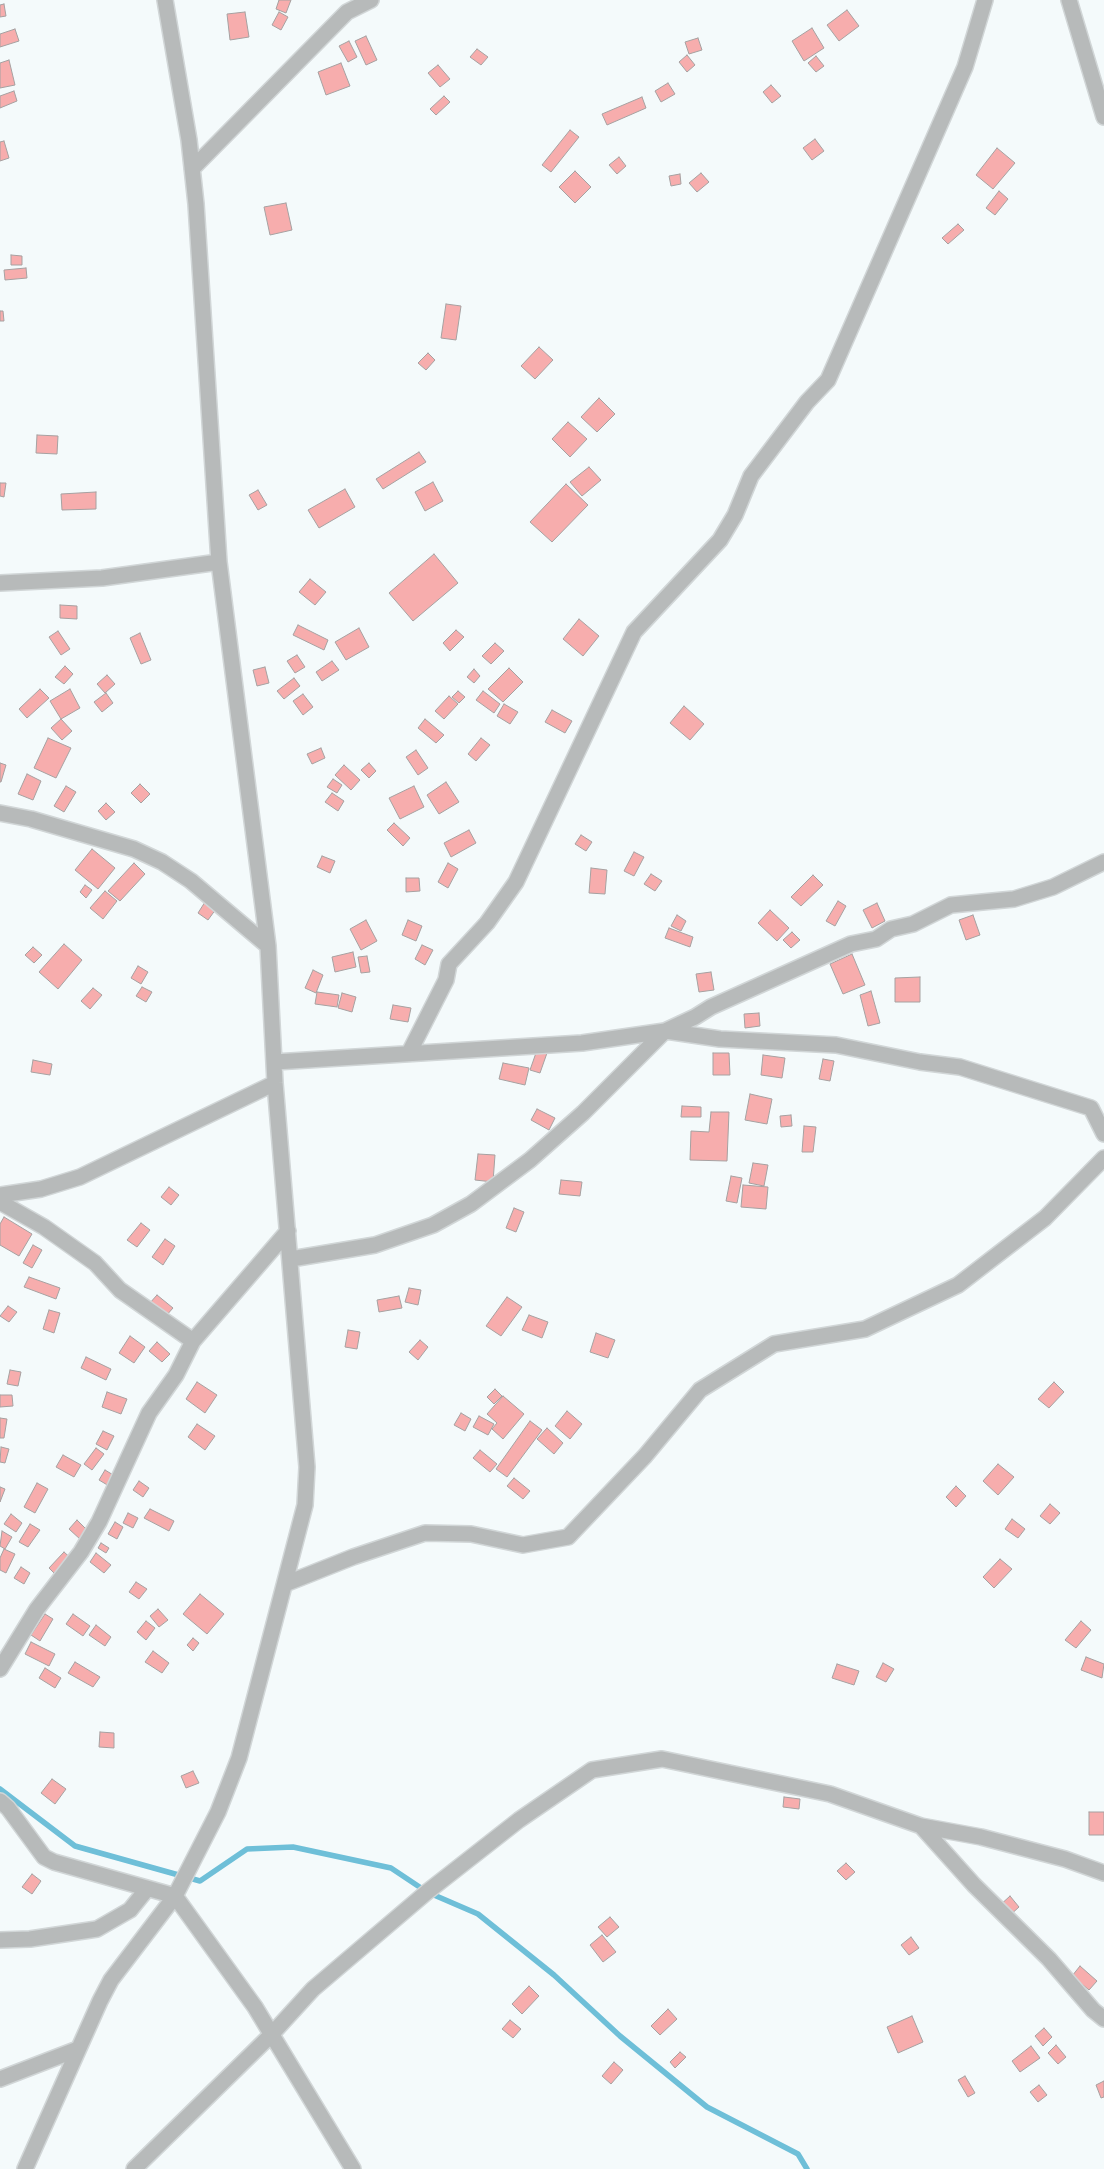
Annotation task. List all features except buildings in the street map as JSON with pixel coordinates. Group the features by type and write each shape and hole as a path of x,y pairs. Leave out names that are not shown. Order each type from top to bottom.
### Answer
{"street":[{"path":"25,2169 111,1980 174,1896 218,1812 238,1758 306,1505 307,1467 275,1083 268,946 219,562 192,169 165,0"},
{"path":"192,169 347,12 372,0"},
{"path":"409,1054 446,980 449,964 487,923 516,882 634,632 720,540 735,515 750,476 807,402 828,380 965,66 985,0"},
{"path":"1069,0 1104,117"},
{"path":"0,583 102,578 219,562"},
{"path":"0,813 31,819 134,849 162,862 191,881 268,946"},
{"path":"274,1062 582,1042 665,1030 850,944 876,938 891,929 913,924 951,905 1014,899 1053,887 1104,862"},
{"path":"665,1030 720,1038 836,1045 920,1062 960,1067 1091,1108 1104,1134"},
{"path":"291,1259 375,1245 433,1225 471,1204 530,1160 583,1113 665,1030"},
{"path":"0,1195 41,1189 80,1177 275,1083"},
{"path":"286,1584 353,1557 425,1533 471,1534 522,1545 568,1537 644,1456 700,1390 774,1344 865,1330 958,1284 1045,1218 1104,1158"},
{"path":"0,1202 44,1227 95,1263 120,1290 193,1340"},
{"path":"3,1660 37,1609 81,1552 99,1522 150,1414 176,1375 193,1340 288,1231"},
{"path":"134,2169 271,2035 313,1989 427,1892 519,1820 592,1770 662,1759 830,1794 921,1826 981,1837 1065,1860 1104,1873"},
{"path":"0,1801 8,1808 44,1857 54,1862 174,1896 216,1951 271,2035 353,2169"},
{"path":"921,1826 974,1885 1049,1959 1093,2010 1104,2019"},
{"path":"0,1940 30,1939 97,1929 130,1910 147,1889"},
{"path":"0,2079 78,2049"}],"waterway":[{"path":"0,1789 75,1846 200,1881 247,1849 293,1847 391,1868 427,1892 478,1914 554,1975 620,2036 707,2107 798,2154 807,2169"}]}
